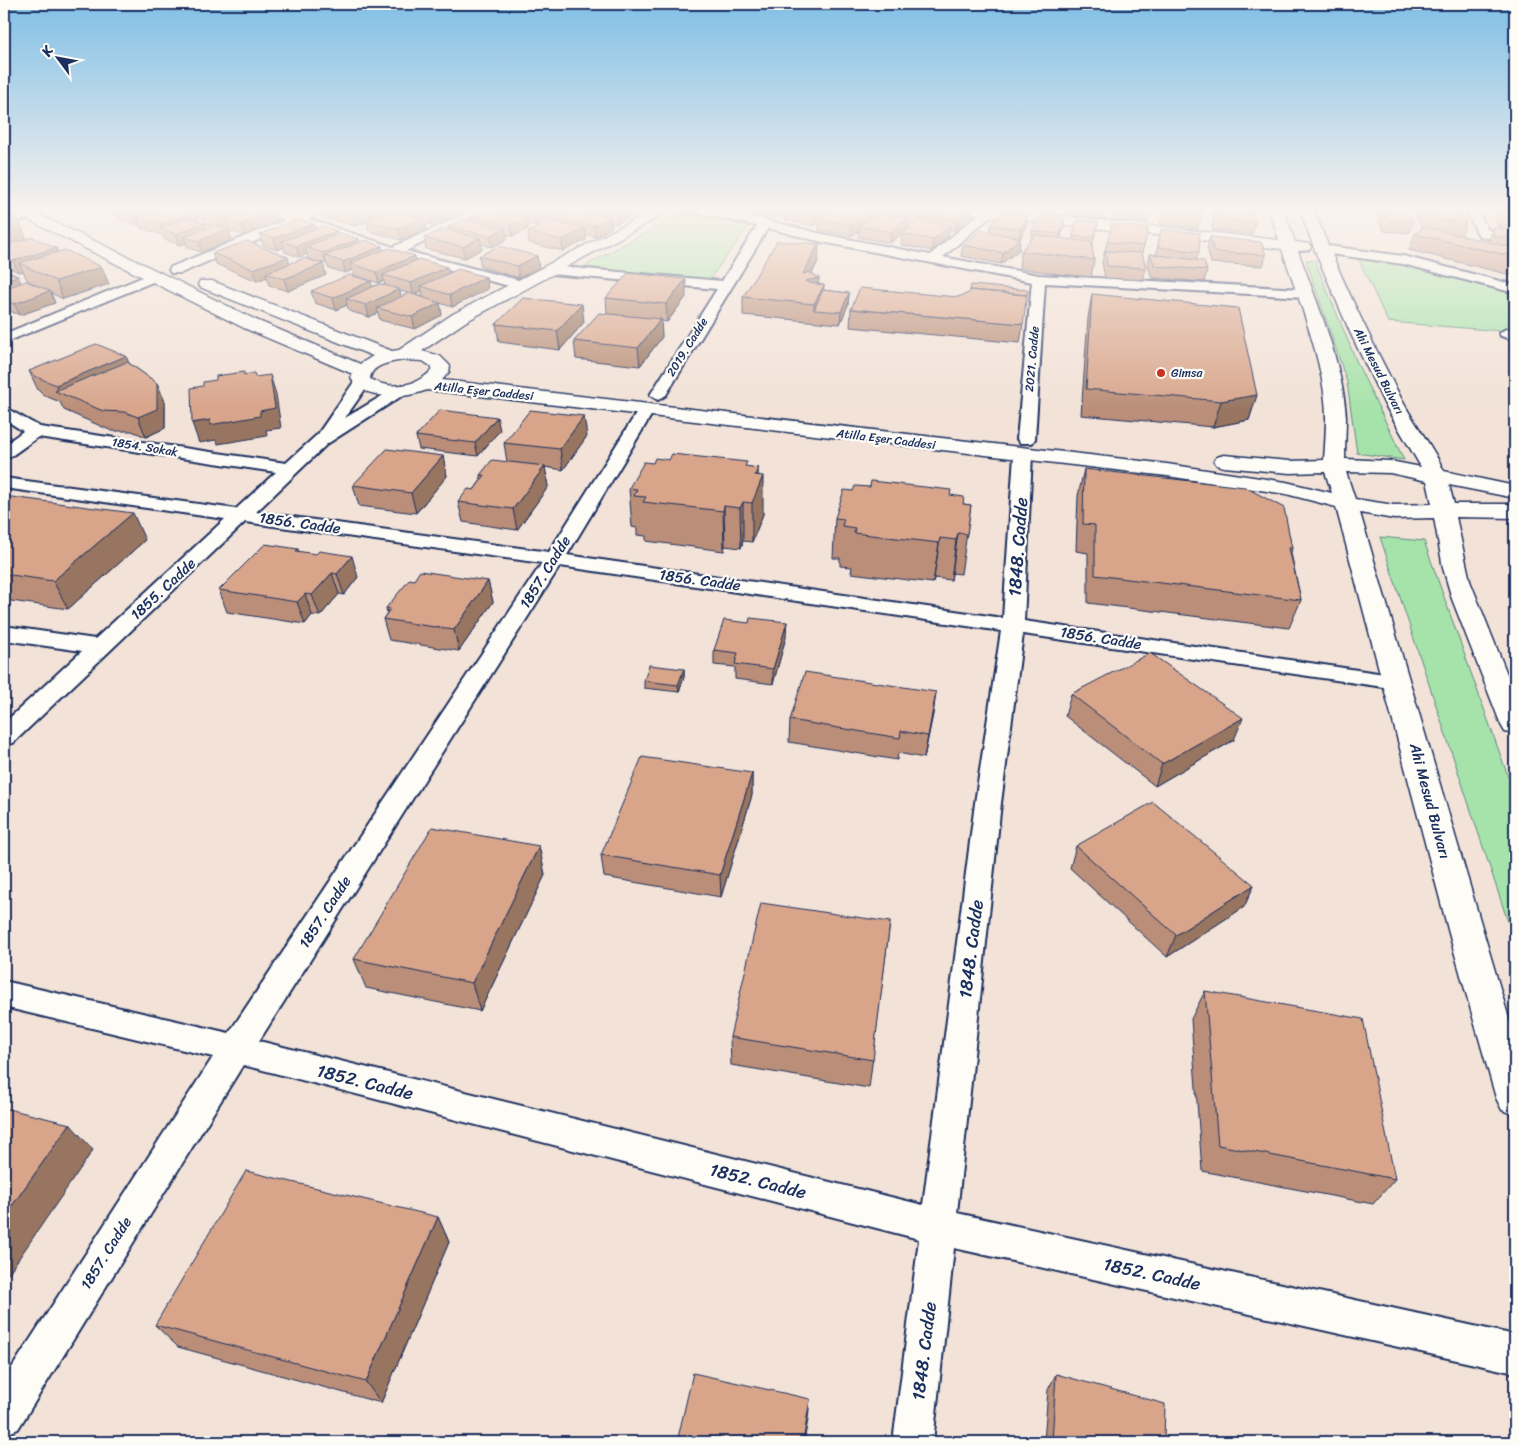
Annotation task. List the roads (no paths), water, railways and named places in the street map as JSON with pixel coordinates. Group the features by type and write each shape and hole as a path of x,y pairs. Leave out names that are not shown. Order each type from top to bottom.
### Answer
{"main road":[{"path":"188,275 398,356"},
{"path":"362,376 369,365 398,356 459,318 539,275"},
{"name":"Ahi Mesud Bulvarı","path":"1298,275 1331,382 1336,416 1334,466 1467,937 1515,1098"},
{"name":"Ahi Mesud Bulvarı","path":"1333,275 1359,333 1435,476 1445,510 1447,538 1458,581 1510,702 1515,725"},
{"path":"155,276 250,324 362,376 376,389 403,390 425,384 436,378 434,363 459,318"},
{"name":"Atilla Eşer Caddesi","path":"398,356 652,402"},
{"name":"Atilla Eşer Caddesi","path":"425,384 652,402 1025,447 1258,483 1286,488 1346,504"},
{"name":"Atilla Eşer Caddesi","path":"1025,447 1169,456 1280,466 1334,466"},
{"path":"1334,466 1375,465 1515,492"},
{"path":"1346,504 1394,512 1445,510 1515,511"}],"street":[{"path":"484,275 521,285"},
{"path":"610,275 726,286"},
{"name":"2019. Cadde","path":"652,402 733,275"},
{"path":"1019,275 1039,279 1304,293"},
{"path":"1460,275 1515,290"},
{"path":"8,334 155,276"},
{"name":"2021. Cadde","path":"1025,447 1039,279"},
{"name":"1855. Cadde","path":"321,440 362,376"},
{"name":"1855. Cadde","path":"4,737 321,440 403,390"},
{"name":"1857. Cadde","path":"4,1415 236,1049 554,560 652,402"},
{"name":"1854. Sokak","path":"4,412 35,431 290,469"},
{"path":"4,454 35,431"},
{"name":"1848. Cadde","path":"913,1442 988,803 1013,624 1025,447"},
{"name":"1856. Cadde","path":"4,483 1013,624 1396,682"},
{"path":"4,632 101,647"},
{"name":"1852. Cadde","path":"4,994 236,1049 939,1227 1515,1354"}],"place":[{"name":"Gimsa","path":"1161,373"}]}
